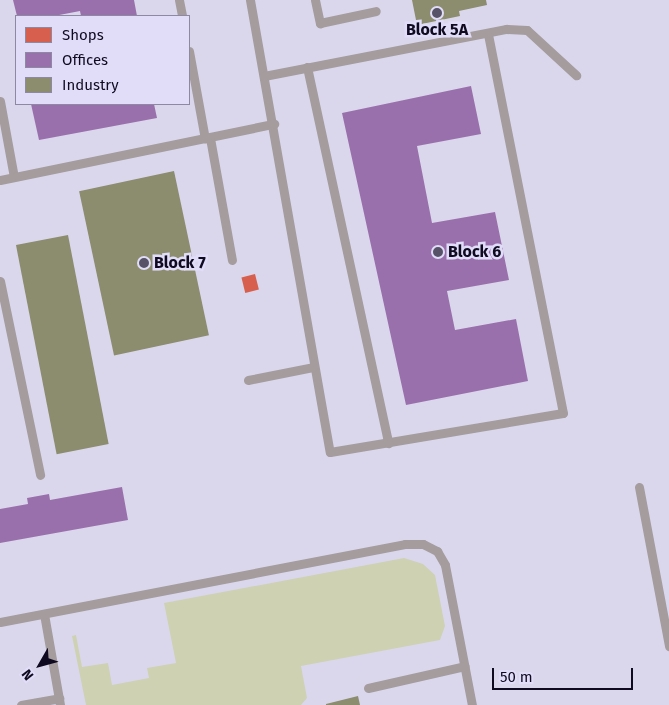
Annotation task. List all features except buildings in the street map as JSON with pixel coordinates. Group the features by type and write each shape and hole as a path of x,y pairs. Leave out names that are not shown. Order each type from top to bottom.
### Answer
{"lane":[{"path":"180,0 182,15"},
{"path":"250,0 274,124 313,367 330,452 563,413 488,33"},
{"path":"315,0 320,23 376,11"},
{"path":"264,76 488,33 528,30 576,75"},
{"path":"190,56 232,260"},
{"path":"308,67 388,443"},
{"path":"0,101 14,177"},
{"path":"0,180 274,124"},
{"path":"0,281 40,475"},
{"path":"248,380 313,367"},
{"path":"639,487 669,646"},
{"path":"0,622 405,544 423,544 437,551 445,565 472,705"},
{"path":"20,705 60,701 44,614"},
{"path":"368,688 465,666"}],"green space":[{"path":"404,558 423,564 435,575 445,626 440,640 301,666 307,698 301,705 86,705 72,636 76,635 82,667 108,663 112,685 149,678 147,668 176,663 164,603"}],"place":[{"name":"Block 5A","path":"437,13"},
{"name":"Block 6","path":"438,252"},
{"name":"Block 7","path":"144,263"}]}
